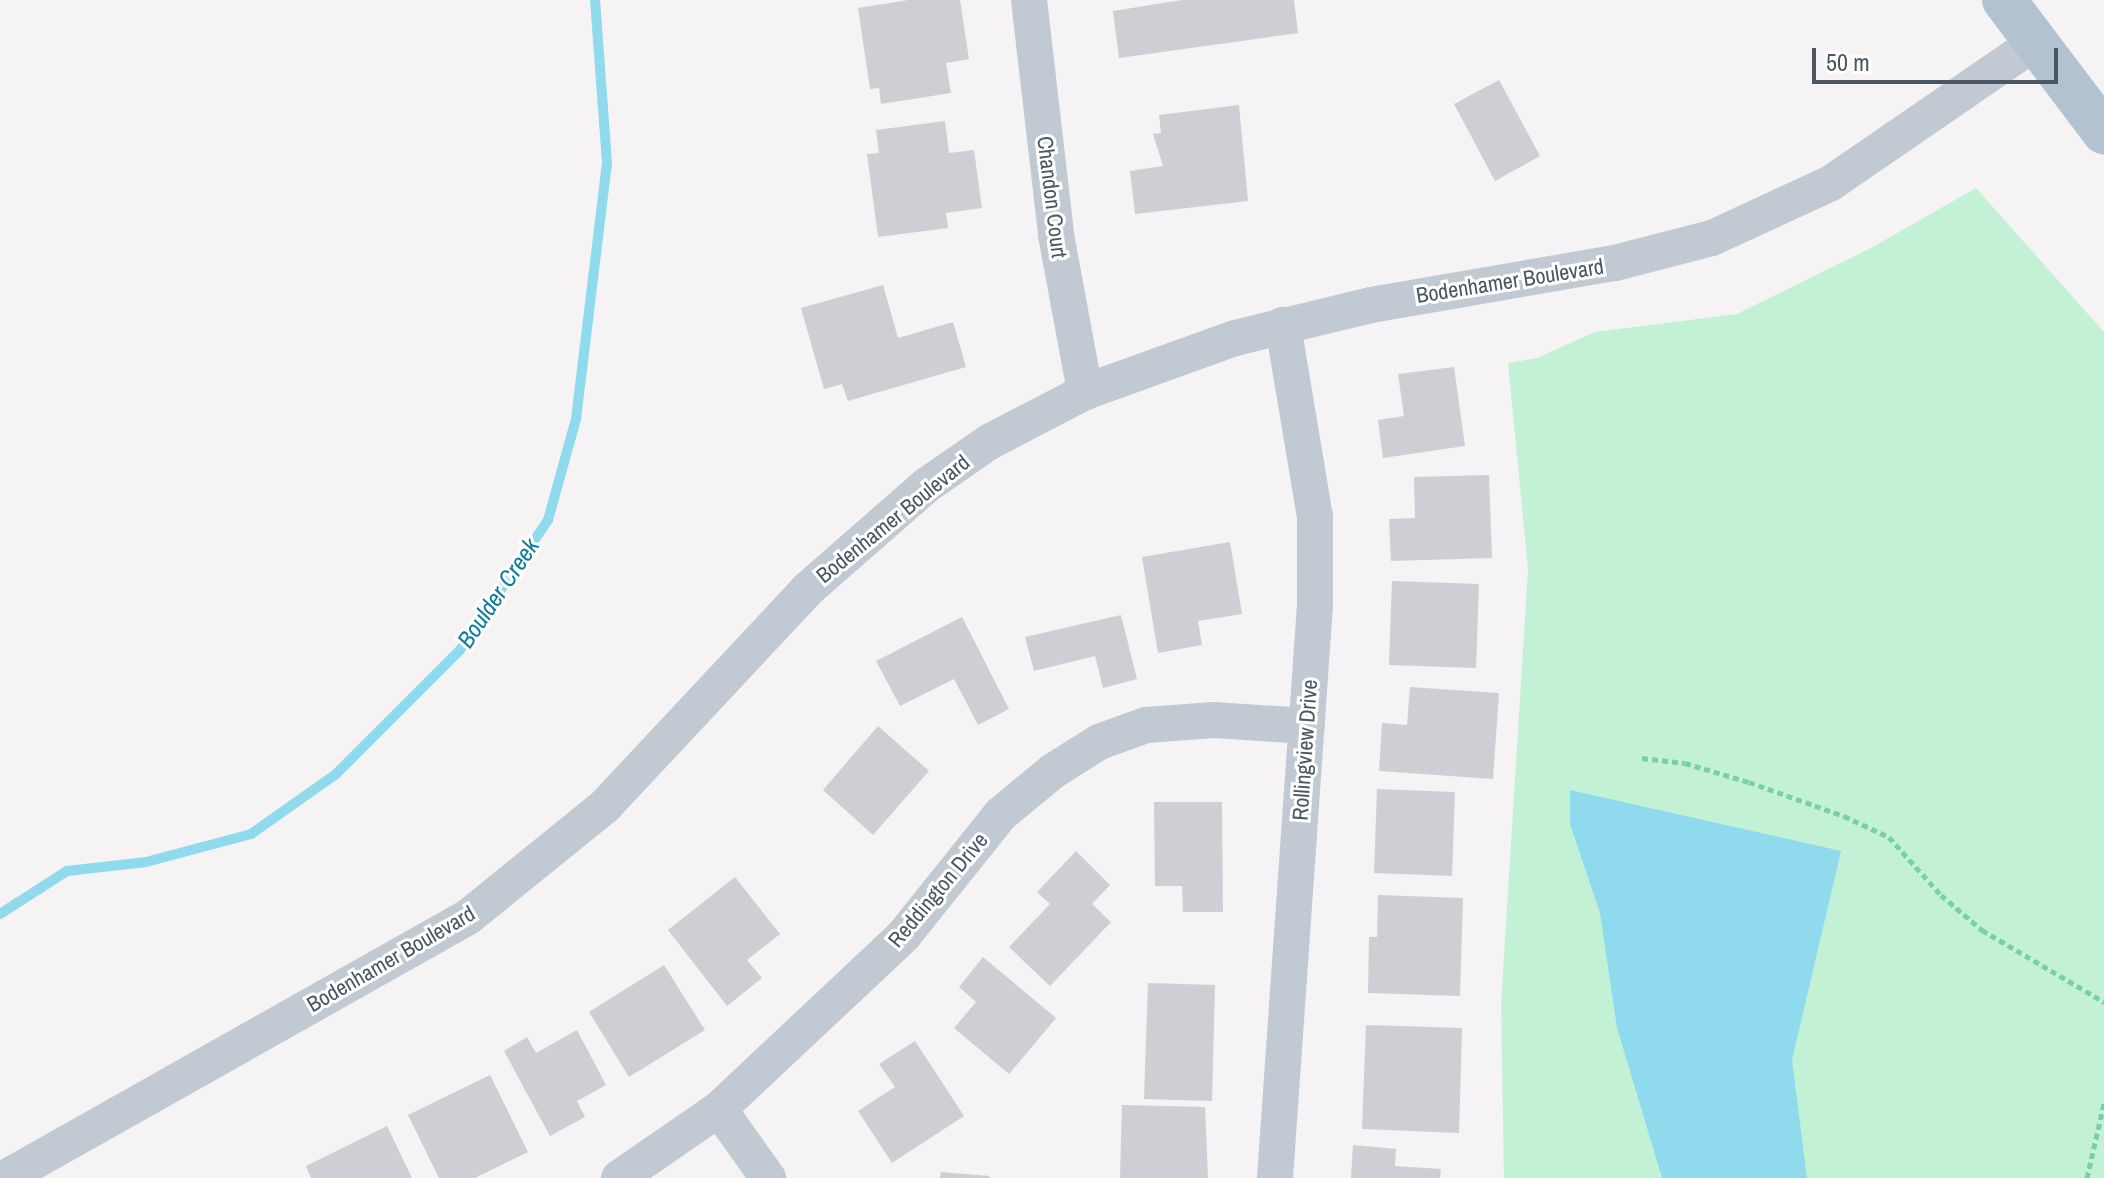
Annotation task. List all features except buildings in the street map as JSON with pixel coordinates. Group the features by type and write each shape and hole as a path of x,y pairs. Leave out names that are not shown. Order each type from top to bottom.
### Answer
{"main road":[{"path":"2004,0 2104,132"}],"street":[{"name":"Chandon Court","path":"1029,0 1056,235 1085,392"},
{"name":"Bodenhamer Boulevard","path":"5,1178 468,917 605,806 808,589 877,526 989,442 1085,392 1283,325 1481,282 1615,263 1712,238 1831,183 2036,42"},
{"name":"Rollingview Drive","path":"1275,1178 1307,726 1315,517 1283,325"},
{"name":"Reddington Drive","path":"619,1178 719,1109 904,935 1001,814 1053,771 1099,742 1146,725 1214,720 1307,726"},
{"path":"719,1109 768,1178"}],"path":[{"path":"1642,758 1685,763 1749,782 1889,837 1941,895 1982,930 2104,1002"},
{"path":"2087,1178 2104,1103"}],"green space":[{"path":"1976,188 2104,332 2104,1178 1504,1178 1501,1004 1528,569 1508,363 1537,358 1595,332 1737,314 1871,248"}],"water":[{"path":"1570,790 1841,851 1792,1060 1807,1178 1662,1178 1617,1028 1600,913 1570,824"}],"waterway":[{"name":"Boulder Creek","path":"0,914 67,871 146,862 251,834 336,774 460,650 548,520 576,419 607,163 595,0"}]}
